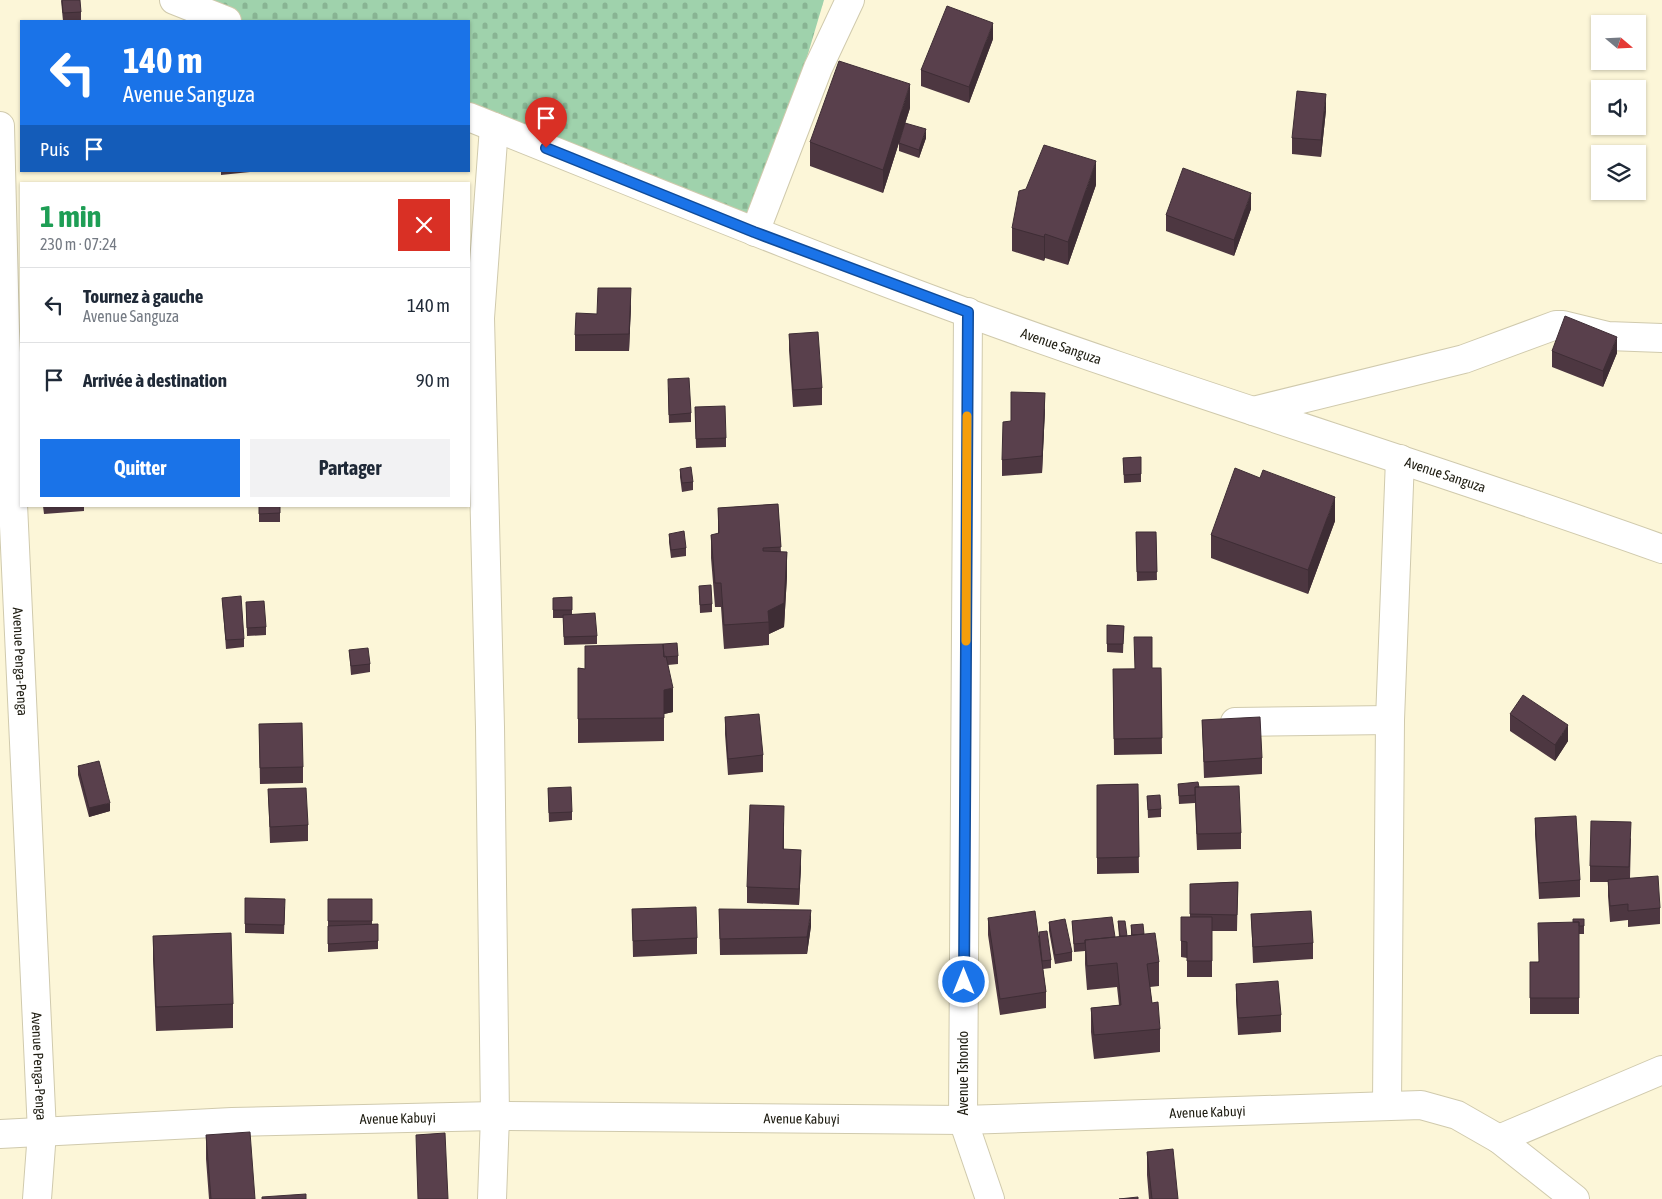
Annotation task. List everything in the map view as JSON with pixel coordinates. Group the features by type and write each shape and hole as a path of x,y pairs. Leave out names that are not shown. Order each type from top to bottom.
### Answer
{"street":[{"path":"174,0 224,20"},
{"path":"754,232 818,68 850,0"},
{"name":"Avenue Sanguza","path":"470,117 754,232 968,312 1253,411 1662,549"},
{"name":"Avenue Penga-Penga","path":"0,126 42,1132 37,1199"},
{"path":"492,1199 494,1116 490,727 474,318 494,127"},
{"name":"Avenue Tshondo","path":"968,312 963,1120 990,1199"},
{"path":"1253,411 1464,359 1556,325 1608,336 1662,338"},
{"path":"1387,1105 1390,720 1400,460"},
{"path":"1235,722 1390,720"},
{"path":"1499,1139 1662,1070"},
{"name":"Avenue Kabuyi","path":"0,1134 232,1122 494,1116 963,1120 1421,1105 1457,1115 1499,1139 1575,1199"}],"green space":[{"path":"175,0 824,0 755,232 470,117 470,20 225,20"}],"building":[{"path":"62,0 80,0 81,12 63,13"},
{"path":"947,6 993,23 969,87 921,70"},
{"path":"839,61 910,84 883,170 810,142"},
{"path":"1297,91 1326,94 1321,140 1292,138"},
{"path":"905,123 926,129 919,150 899,143"},
{"path":"1044,145 1096,161 1068,242 1045,234 1044,237 1012,228 1019,191 1026,189"},
{"path":"1183,168 1251,193 1234,240 1166,215"},
{"path":"598,288 631,288 629,334 575,335 576,313 597,314"},
{"path":"1565,316 1617,337 1603,371 1552,351"},
{"path":"818,332 822,388 793,390 789,334"},
{"path":"689,378 691,413 669,415 668,379"},
{"path":"1011,392 1045,393 1042,456 1002,460 1003,422 1011,421"},
{"path":"725,406 726,438 696,439 695,407"},
{"path":"1141,457 1141,474 1124,475 1123,458"},
{"path":"691,467 693,482 682,483 680,469"},
{"path":"1235,468 1260,478 1263,470 1335,497 1308,570 1211,535"},
{"path":"778,504 781,547 763,548 763,551 787,552 784,603 768,611 769,622 724,625 721,583 715,583 711,535 719,533 718,508"},
{"path":"259,507 280,507 280,513 259,514"},
{"path":"684,531 686,548 671,550 669,534"},
{"path":"1136,532 1156,532 1157,572 1137,572"},
{"path":"711,585 712,604 700,605 699,586"},
{"path":"241,596 244,639 226,640 222,598"},
{"path":"572,597 572,610 553,610 553,598"},
{"path":"264,601 266,627 247,628 246,602"},
{"path":"595,613 597,636 564,637 563,615"},
{"path":"1107,625 1124,626 1123,644 1107,644"},
{"path":"1134,637 1152,637 1152,668 1161,668 1162,738 1114,739 1113,669 1135,669"},
{"path":"677,643 678,656 664,657 663,644"},
{"path":"663,644 664,657 666,656 673,688 664,690 664,718 578,719 578,668 585,669 585,646"},
{"path":"368,648 370,664 351,666 349,650"},
{"path":"1523,695 1568,725 1555,745 1510,714"},
{"path":"759,714 763,755 728,759 725,717"},
{"path":"1260,717 1262,758 1204,762 1202,720"},
{"path":"302,723 303,767 260,768 259,724"},
{"path":"99,761 110,803 89,808 78,766"},
{"path":"1198,782 1199,787 1195,787 1195,795 1179,796 1178,784"},
{"path":"1138,784 1139,857 1097,858 1097,785"},
{"path":"1239,786 1241,833 1197,834 1195,787"},
{"path":"571,787 572,812 549,813 548,788"},
{"path":"306,788 308,825 270,827 268,789"},
{"path":"1160,795 1161,809 1148,810 1147,796"},
{"path":"750,805 784,806 783,849 801,850 799,889 747,887"},
{"path":"1576,816 1580,880 1539,883 1535,818"},
{"path":"1591,821 1631,822 1629,867 1590,866"},
{"path":"1658,876 1660,908 1628,911 1628,904 1610,906 1608,880"},
{"path":"1238,882 1237,915 1190,914 1190,884"},
{"path":"245,898 285,899 284,925 245,924"},
{"path":"328,899 372,899 372,921 328,921"},
{"path":"696,907 697,938 633,941 632,909"},
{"path":"719,909 811,910 807,937 720,939"},
{"path":"1035,911 1046,992 1000,999 988,918"},
{"path":"1311,911 1313,943 1253,947 1251,914"},
{"path":"1112,917 1115,937 1085,940 1085,943 1074,944 1072,921"},
{"path":"1181,917 1212,917 1212,961 1187,961 1187,942 1181,941"},
{"path":"1065,919 1072,952 1055,955 1049,922"},
{"path":"1573,919 1584,919 1584,926 1579,926 1579,922 1573,922"},
{"path":"1118,921 1125,921 1127,936 1120,936"},
{"path":"1579,922 1579,998 1530,998 1530,962 1539,962 1538,923"},
{"path":"378,924 378,941 328,944 328,926"},
{"path":"1143,924 1144,934 1132,935 1131,925"},
{"path":"1047,931 1051,960 1042,961 1039,932"},
{"path":"231,933 233,1004 156,1007 153,936"},
{"path":"1155,933 1159,962 1147,964 1152,1003 1158,1002 1160,1029 1094,1035 1091,1008 1121,1005 1117,963 1087,966 1085,940"},
{"path":"1278,981 1281,1015 1238,1018 1236,984"},
{"path":"250,1132 255,1199 211,1199 206,1135"},
{"path":"445,1133 448,1199 418,1199 416,1135"},
{"path":"1173,1149 1178,1199 1152,1199 1147,1152"},
{"path":"306,1194 306,1199 262,1199 262,1197"},
{"path":"1138,1197 1138,1199 1119,1199"}],"slow traffic":[{"path":"966,641 967,416"}],"route":[{"path":"546,148 754,232 968,312 964,982"}]}
